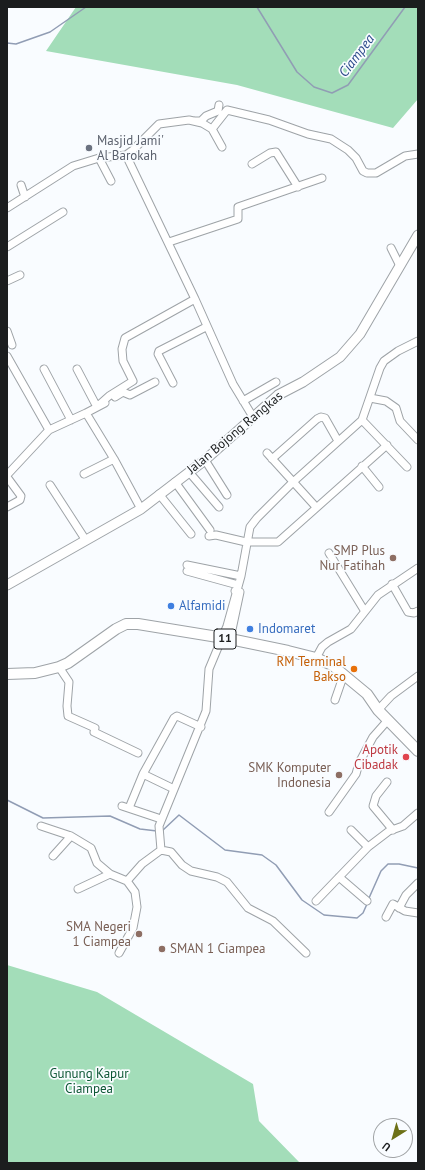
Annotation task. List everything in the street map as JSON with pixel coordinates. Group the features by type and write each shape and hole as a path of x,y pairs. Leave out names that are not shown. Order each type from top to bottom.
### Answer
{"highway":[{"name":"11","path":"7,674 35,673 59,667 68,663 116,629 126,624 166,628 226,639 316,658 332,665 367,694 378,710 418,751"}],"main road":[{"name":"Jalan Bojong Rangkas","path":"7,585 85,539 141,509 205,460 278,395 303,382 331,364 346,351 360,334 417,240"}],"street":[{"path":"7,208 73,166 99,158 126,155 159,124 180,120 201,121 206,116 218,112 219,105"},
{"path":"212,129 227,110 269,120 341,144 356,158 363,171 371,174 409,154 418,154"},
{"path":"195,121 212,129 222,147"},
{"path":"252,164 270,153 276,152 298,187"},
{"path":"126,155 169,242 232,384 253,417"},
{"path":"99,158 111,181"},
{"path":"169,242 238,219 238,207 322,178"},
{"path":"21,185 25,197"},
{"path":"7,247 63,212"},
{"path":"391,248 400,266"},
{"path":"7,281 20,275"},
{"path":"99,406 109,396 133,381 123,361 122,349 125,338 195,299"},
{"path":"172,383 158,354 159,351 206,327"},
{"path":"7,331 12,345"},
{"path":"237,588 241,576 246,542 253,522 292,483 362,420 380,368 384,361 398,351 418,341"},
{"path":"7,356 49,430"},
{"path":"77,369 99,406"},
{"path":"44,370 71,420"},
{"path":"7,507 20,500 21,496 7,476 49,430 86,413 123,392 130,395 155,382"},
{"path":"242,401 276,382"},
{"path":"370,398 386,401 396,408 400,421 418,440"},
{"path":"86,413 114,459 141,509"},
{"path":"316,508 269,456 321,417 325,418 338,441"},
{"path":"362,420 407,467"},
{"path":"175,482 210,533 246,542 278,542 387,445"},
{"path":"84,474 114,459"},
{"path":"205,460 227,495"},
{"path":"362,466 379,487"},
{"path":"189,472 219,507"},
{"path":"50,485 85,539"},
{"path":"159,494 191,534"},
{"path":"329,553 364,610"},
{"path":"161,850 158,830 161,819 201,726 206,711 209,669 226,639 240,592 237,588 187,568 241,576"},
{"path":"316,658 322,647 328,642 351,629 364,610 378,595 392,584 418,568"},
{"path":"392,584 408,612 414,613 418,611"},
{"path":"59,667 69,682 68,716 95,728 94,732 138,753"},
{"path":"335,700 344,674"},
{"path":"378,710 391,696 418,676"},
{"path":"161,819 126,807 175,716 201,726"},
{"path":"329,812 356,774 359,763 373,737 388,720"},
{"path":"143,774 174,789"},
{"path":"387,782 376,796 373,806 393,830"},
{"path":"316,901 368,847 393,830 403,826 418,813"},
{"path":"42,826 71,836 93,849 96,861 110,874 127,881 135,892 138,908 132,932 119,954"},
{"path":"352,830 368,847"},
{"path":"53,856 71,836"},
{"path":"127,881 142,864 161,850 171,852 182,865 191,871 217,877 227,882 248,908 273,921 306,953"},
{"path":"78,889 110,874"},
{"path":"338,877 367,901"},
{"path":"398,908 406,895 418,883"},
{"path":"386,917 392,905 418,913"}],"green space":[{"path":"76,7 418,7 418,99 393,128 237,85 46,51"},
{"name":"Gunung Kapur Ciampea","path":"7,965 97,992 253,1084 259,1121 300,1163 7,1163"}],"waterway":[{"name":"Ciampea","path":"7,43 16,44 50,32 86,7"},
{"name":"Ciampea","path":"257,7 297,72 314,87 332,93 348,85 405,7"},
{"path":"7,800 43,818 110,816 140,829 157,831"},
{"path":"162,831 179,815 225,850 262,855 276,865 302,900 324,915 357,918 363,913 367,904"},
{"path":"369,898 381,871 388,864 399,864 418,868"}],"place":[{"name":"Masjid Jami' Al Barokah","path":"89,148"},
{"name":"SMP Plus Nur Fatihah","path":"393,558"},
{"name":"Alfamidi","path":"171,606"},
{"name":"Indomaret","path":"250,629"},
{"name":"RM Terminal Bakso","path":"354,669"},
{"name":"Apotik Cibadak","path":"406,757"},
{"name":"SMK Komputer Indonesia","path":"339,775"},
{"name":"SMA Negeri 1 Ciampea","path":"139,934"},
{"name":"SMAN 1 Ciampea","path":"162,949"}]}
